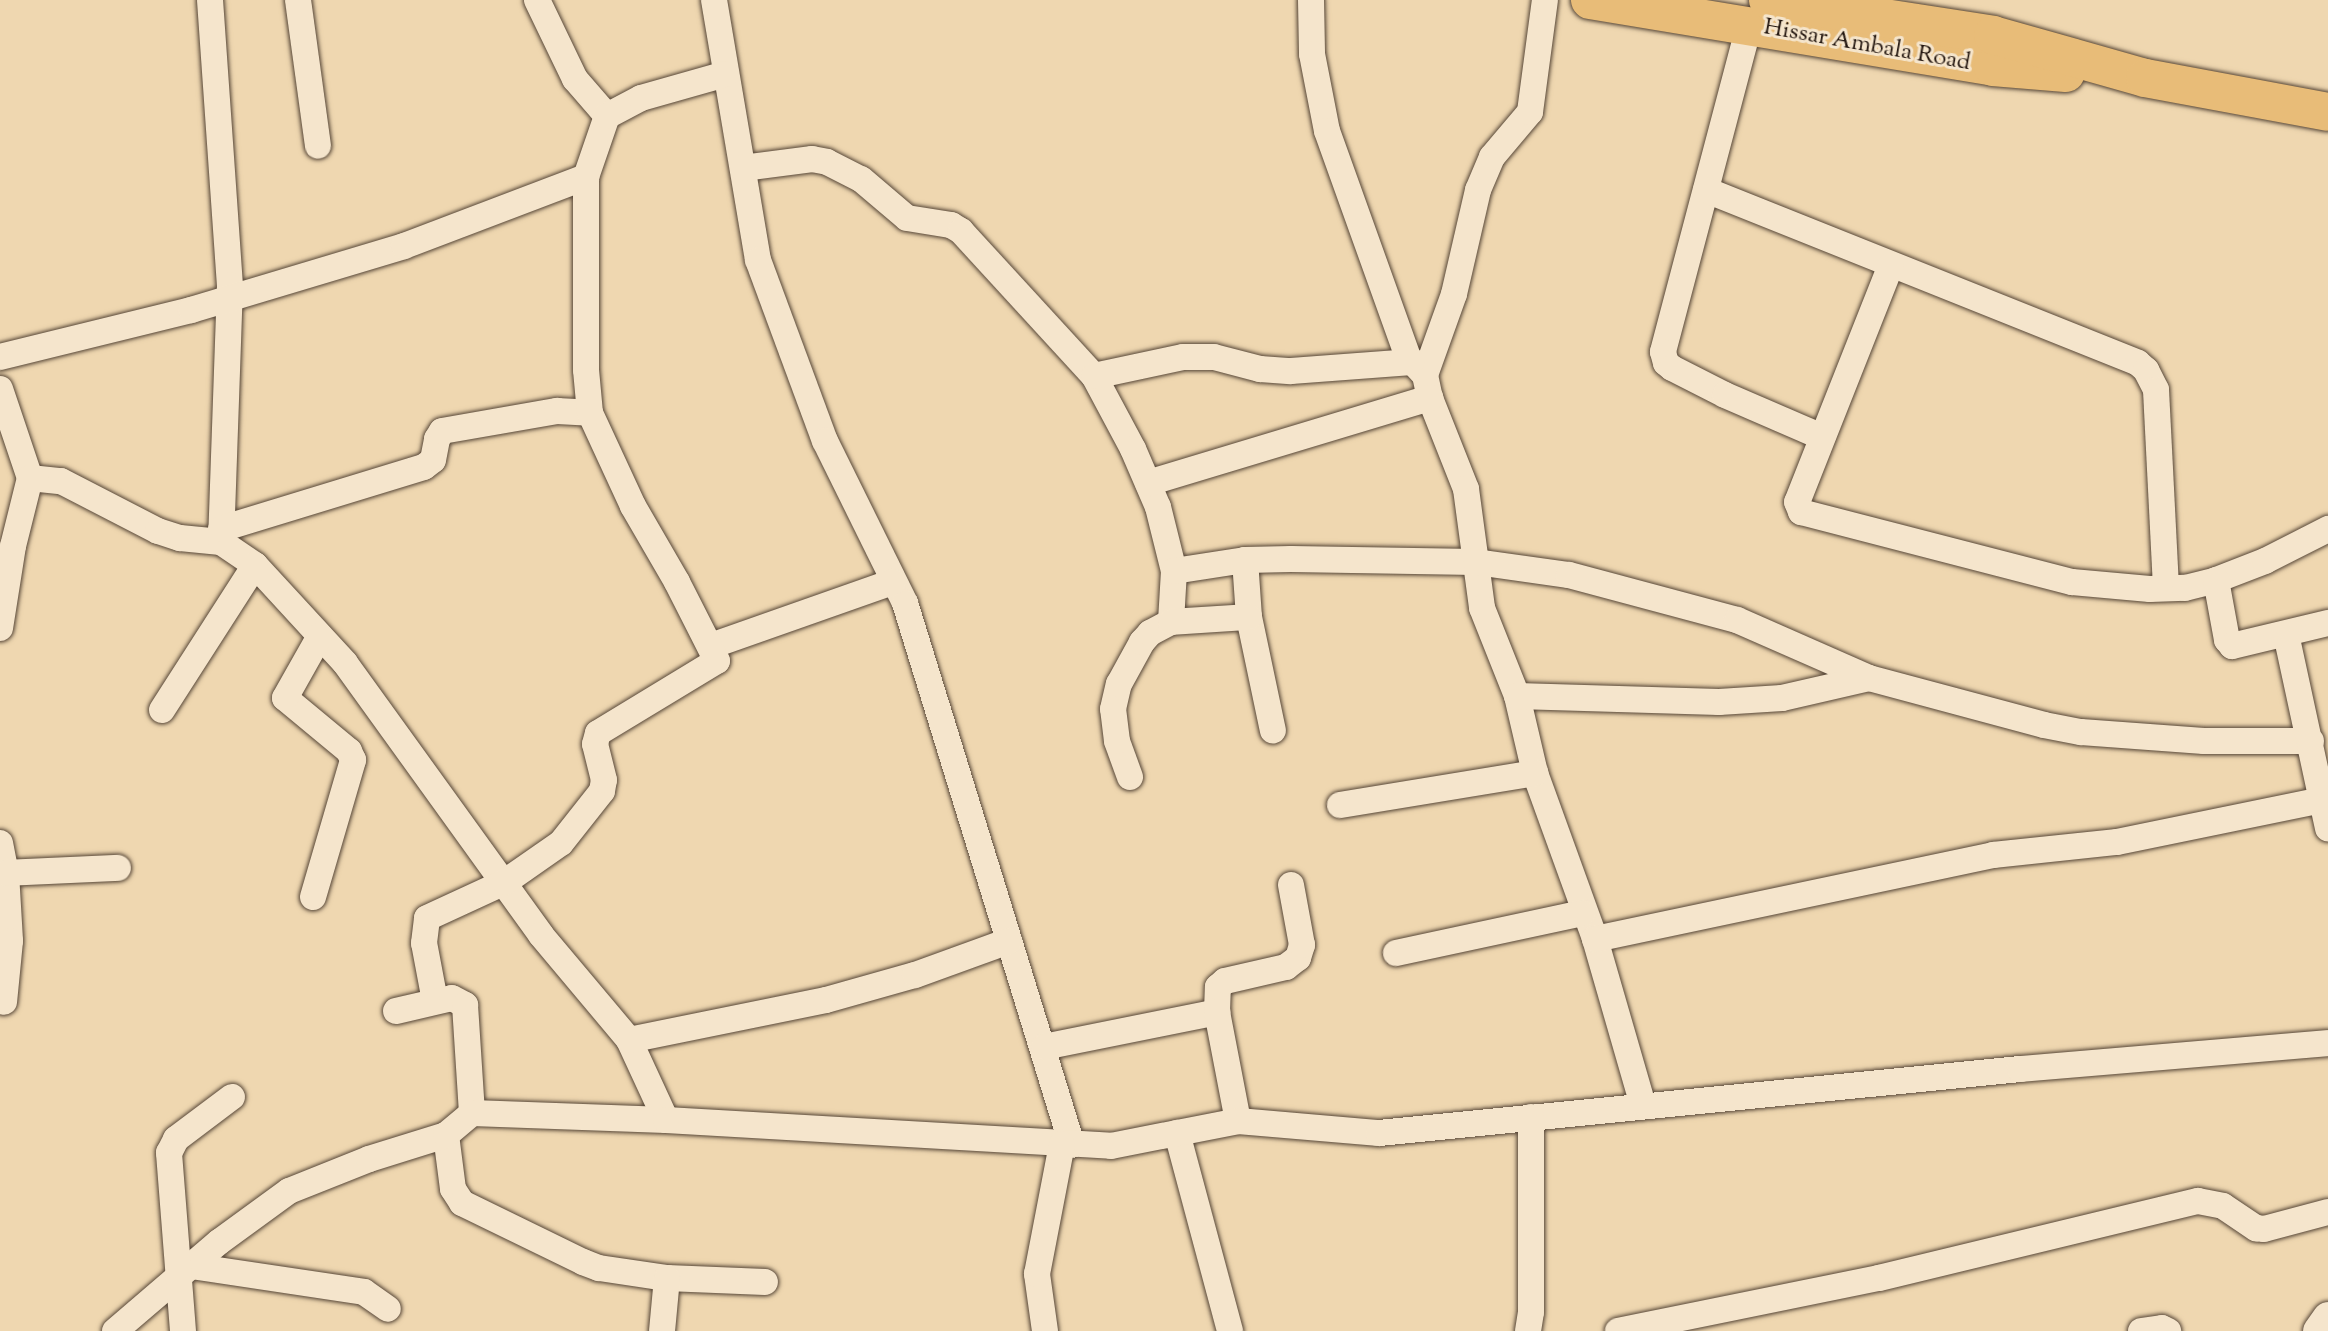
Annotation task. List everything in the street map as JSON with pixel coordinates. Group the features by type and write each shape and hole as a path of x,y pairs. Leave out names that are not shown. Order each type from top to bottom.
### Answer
{"main road":[{"name":"Hissar Ambala Road","path":"1590,0 1758,13 1937,13 1993,35 2145,78 2328,112"},
{"name":"Hissar Ambala Road","path":"1758,13 1993,67 2145,78"}],"street":[{"path":"210,0 230,296 221,536"},
{"path":"298,0 318,146"},
{"path":"537,0 575,79 607,116"},
{"path":"714,0 758,260 825,441 905,603 1044,1047 1067,1144 1037,1274 1045,1331"},
{"path":"1311,0 1312,54 1327,131 1408,357 1422,378 1468,498 1482,608 1517,696 1535,773 1566,854 1583,913 1595,939 1643,1105"},
{"path":"1148,484 1422,378 1454,294 1478,190 1492,157 1530,112 1545,0"},
{"path":"1758,13 1706,190 1663,352 1666,363 1724,395 1822,437"},
{"path":"435,1001 424,943 427,918 505,882 561,843 602,791 604,780 595,744 598,733 715,665 717,659 634,506 590,413 586,370 586,177 607,116 641,98 726,74"},
{"path":"743,168 812,159 827,162 861,179 907,218 951,225 961,230 1094,376 1158,507 1174,571 1171,622"},
{"path":"0,357 191,310 230,296 404,246 586,177"},
{"path":"1706,190 2138,362 2146,370 2156,390 2166,588"},
{"path":"1892,265 1797,502 1801,512 2072,582 2166,588 2185,588 2216,580 2265,561 2328,529"},
{"path":"1094,376 1183,357 1214,357 1260,369 1422,378"},
{"path":"0,628 13,546 30,478 1,396"},
{"path":"30,478 61,481 169,534 221,536 424,467 433,460 437,439 442,431 557,411 590,413"},
{"path":"221,536 255,565 345,663 541,934 629,1040 666,1120"},
{"path":"1174,571 1245,560 1476,562 1569,575 1737,620 1869,678 1970,707 2081,732 2204,741 2311,741"},
{"path":"1245,560 1249,617 1273,732"},
{"path":"162,710 255,565"},
{"path":"2216,580 2229,643 2236,646 2328,622"},
{"path":"711,646 893,582"},
{"path":"1129,777 1114,725 1116,692 1142,642 1171,622 1249,617"},
{"path":"1595,939 1993,855 2326,818 2286,634"},
{"path":"313,897 353,760 349,751 285,698 320,636"},
{"path":"1517,696 1719,702 1782,698 1869,678"},
{"path":"1340,804 1535,773"},
{"path":"0,843 6,873 10,941 5,1002"},
{"path":"6,873 118,869"},
{"path":"1238,1121 1217,1012 1217,987 1221,982 1286,967 1298,958 1302,945 1290,885"},
{"path":"1396,953 1583,913"},
{"path":"629,1040 826,1000 915,975 1009,940"},
{"path":"396,1011 435,1001 458,1000 467,1010 472,1114"},
{"path":"1044,1047 1217,1012"},
{"path":"115,1331 186,1270 289,1191 369,1159 446,1135 472,1114 666,1120 1111,1146 1238,1121 1379,1133 1643,1105 2328,1043"},
{"path":"183,1331 186,1270 169,1163 171,1147 176,1139 232,1097"},
{"path":"1528,1331 1531,1312 1531,1117"},
{"path":"1177,1133 1230,1331"},
{"path":"446,1135 453,1189 462,1203 599,1268 667,1278 765,1282"},
{"path":"1618,1331 1879,1278 2198,1200 2223,1206 2256,1228 2264,1229 2328,1212"},
{"path":"186,1270 365,1292 388,1309"},
{"path":"662,1331 667,1278"},
{"path":"2319,1331 2328,1318"},
{"path":"2141,1331 2162,1328 2168,1331"}]}
